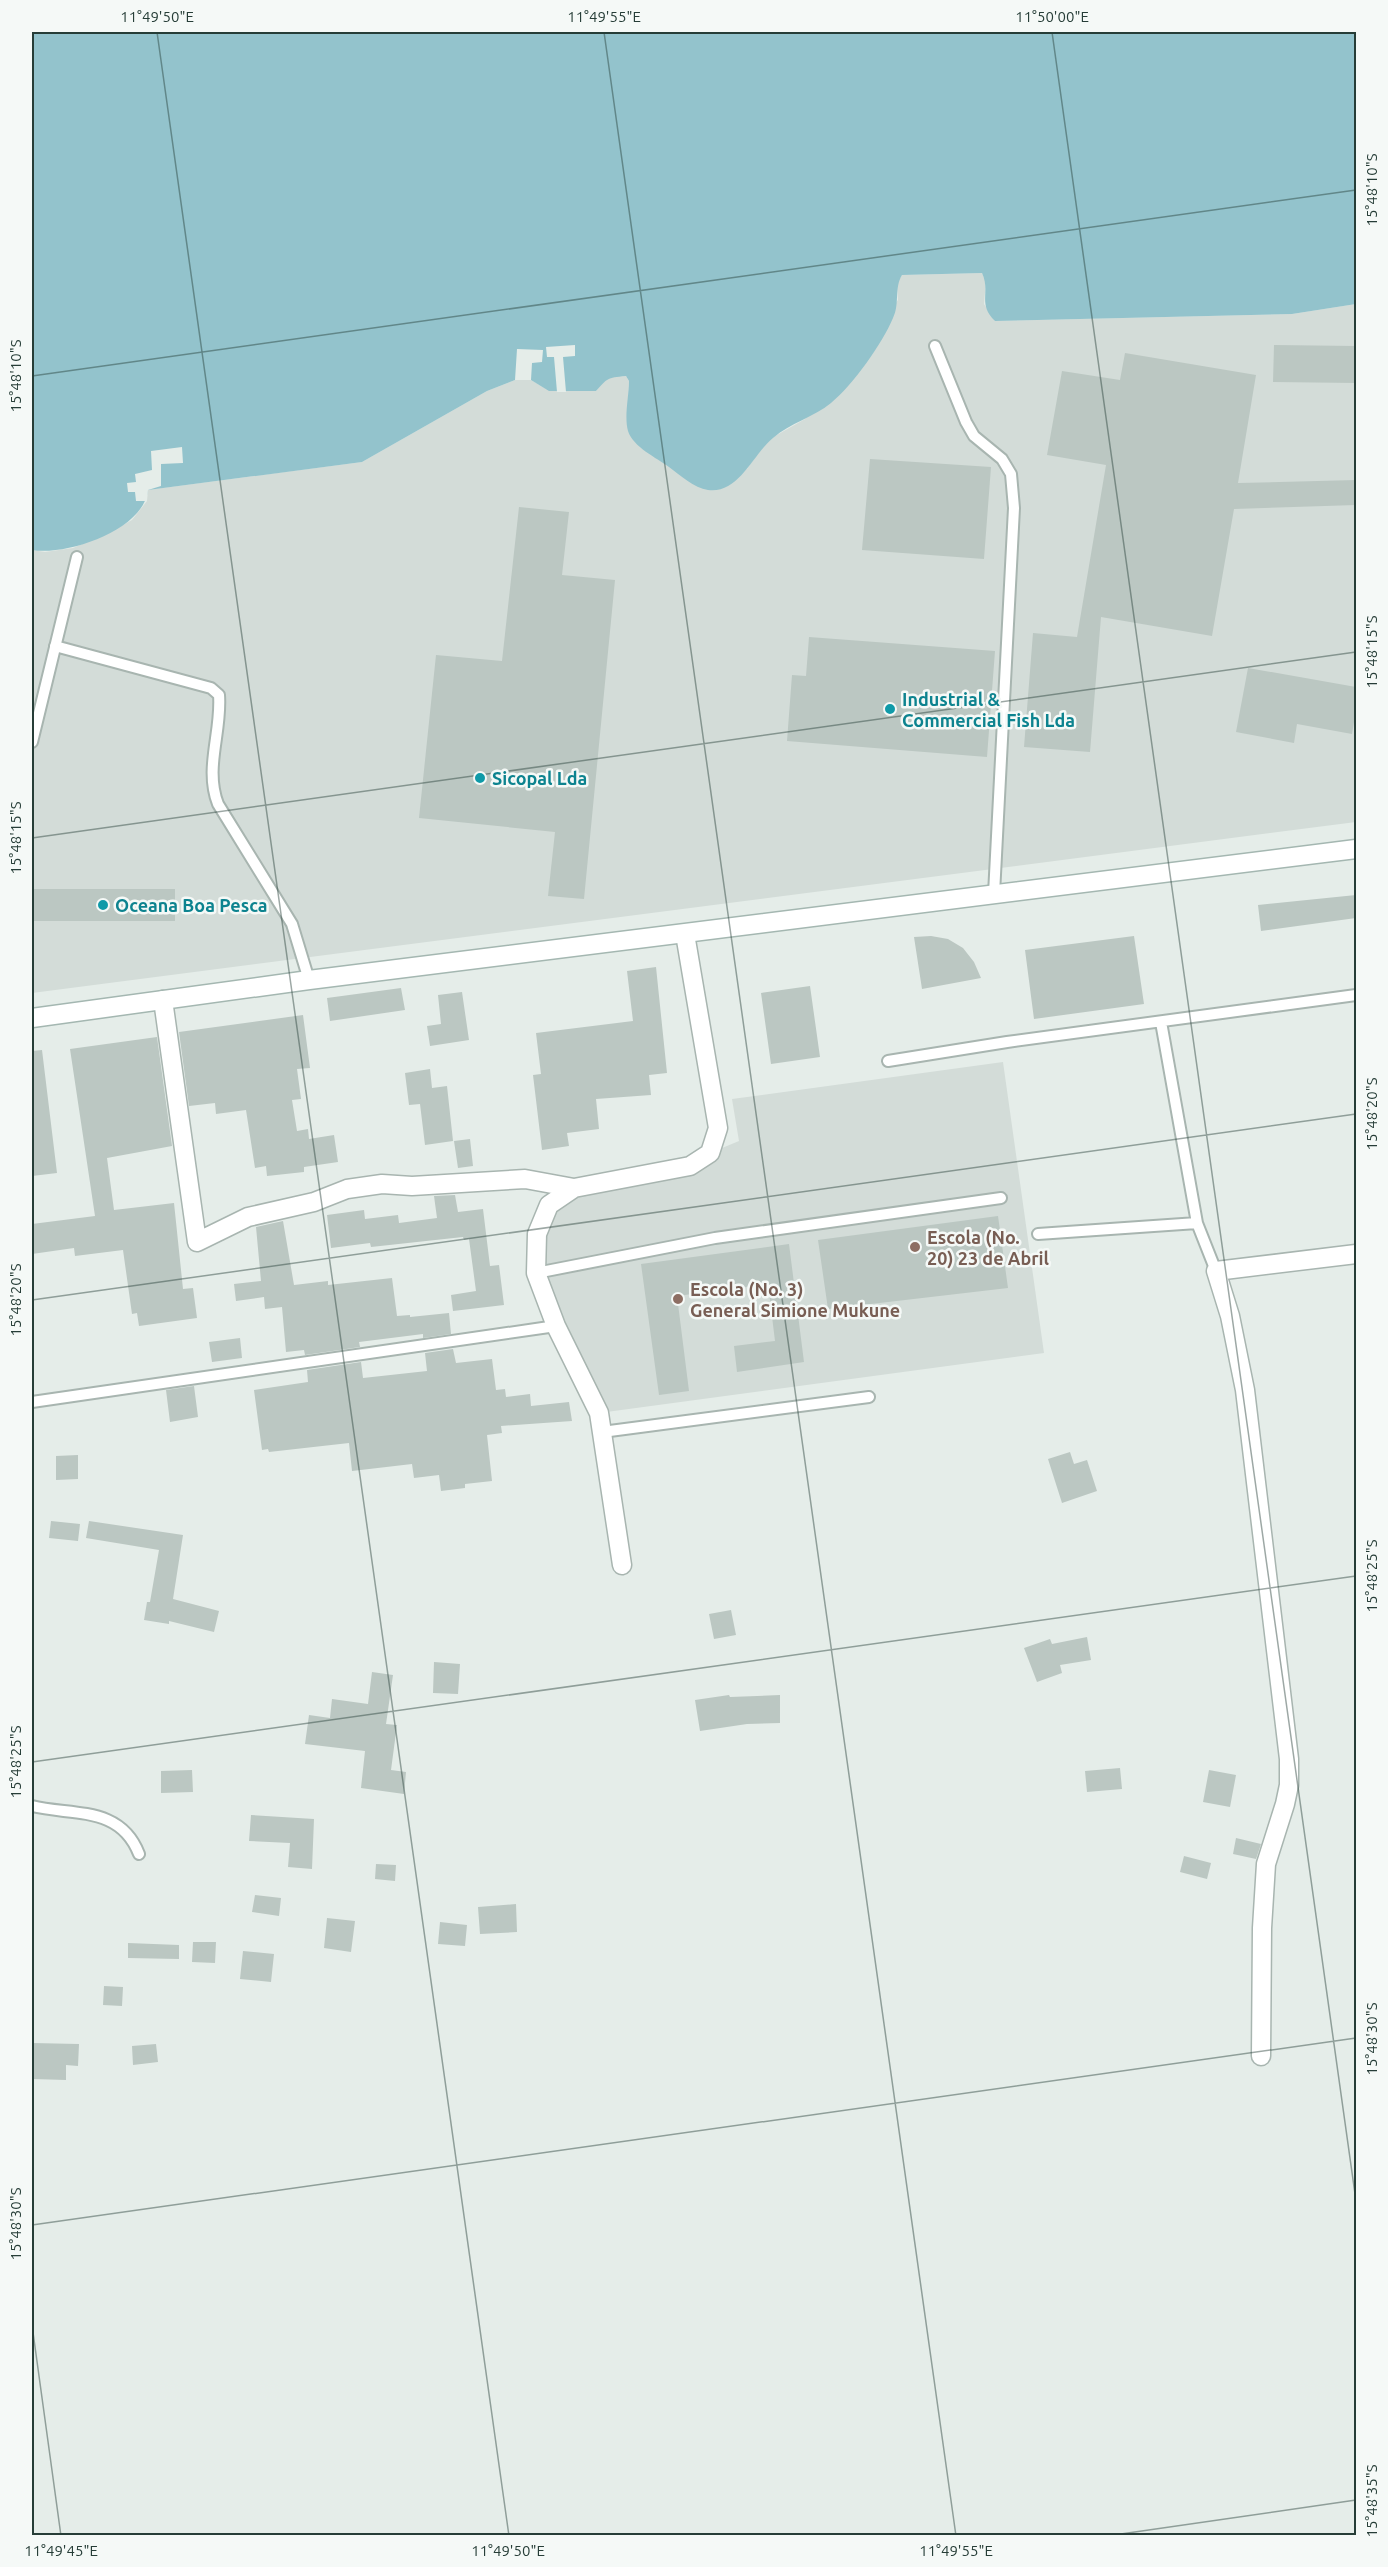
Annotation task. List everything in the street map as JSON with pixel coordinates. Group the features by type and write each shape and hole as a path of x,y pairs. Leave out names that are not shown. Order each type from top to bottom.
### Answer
{"street":[{"path":"32,1018 309,980 1356,849"},
{"path":"163,1000 197,1242 248,1217 314,1202 347,1189 382,1184 412,1186 525,1179 573,1188 690,1166 710,1153 718,1128 685,934"},
{"path":"573,1188 549,1205 537,1234 536,1273 556,1326 599,1413 622,1565"},
{"path":"1261,2056 1262,1928 1266,1864 1285,1804 1289,1758 1245,1390 1230,1316 1216,1271 1356,1254"}],"lane":[{"path":"934,346 974,436 1002,459 1011,474 1014,508 994,894"},
{"path":"32,742 77,556"},
{"path":"55,646 211,688 219,695 220,707 212,765 212,788 218,804 292,924 309,980"},
{"path":"888,1061 1356,995"},
{"path":"1161,1022 1197,1223 1216,1271"},
{"path":"536,1273 716,1238 1001,1198"},
{"path":"1038,1234 1197,1223"},
{"path":"32,1402 556,1326"},
{"path":"602,1432 869,1397"},
{"path":"32,1806 88,1813 108,1820 122,1830 140,1854"}],"shaded area":[{"path":"982,273 986,281 984,304 995,321 1292,314 1356,304 1356,822 32,993 32,550 45,552 73,548 112,531 132,520 147,501 147,490 362,462 487,391 515,380 531,380 550,391 596,391 608,377 626,376 629,381 628,421 747,469 761,448 775,436 805,419 898,300 897,283 902,275"},
{"path":"1003,1062 1044,1353 599,1413 556,1326 537,1234 549,1205 710,1153 739,1141 732,1099"}],"water":[{"path":"32,32 1356,32 1356,304 1292,314 995,321 985,303 982,273 902,275 898,285 895,313 888,328 866,364 848,386 824,408 773,438 737,480 719,490 703,489 692,484 635,442 627,425 629,381 626,376 608,379 596,391 549,391 531,380 515,380 487,391 362,462 148,490 143,504 133,517 102,537 64,549 32,550"}],"pier":[{"path":"575,345 575,356 563,357 566,392 557,392 554,357 547,357 546,347"},
{"path":"517,349 543,350 542,362 532,363 531,380 515,380"},
{"path":"182,447 183,463 161,464 161,486 148,490 147,501 136,501 135,492 128,492 127,483 136,482 135,474 152,470 151,451"}],"building":[{"path":"1274,345 1356,346 1356,383 1273,382"},
{"path":"1125,353 1256,375 1238,483 1356,480 1356,505 1234,509 1212,636 1101,617 1090,752 1024,747 1033,633 1077,637 1106,465 1047,455 1062,371 1120,380"},
{"path":"870,459 991,467 984,559 862,550"},
{"path":"519,507 569,512 562,575 615,580 584,899 548,896 555,832 419,818 436,655 502,661"},
{"name":"Industrial & Commercial Fish Lda","path":"809,637 995,651 987,757 787,741 792,675 806,676"},
{"path":"1248,668 1356,687 1356,710 1352,734 1297,724 1294,743 1236,732"},
{"name":"Oceana Boa Pesca","path":"32,889 175,889 175,921 32,921"},
{"path":"1356,895 1356,918 1261,931 1258,905"},
{"path":"931,936 948,939 963,948 974,962 981,978 922,989 914,937"},
{"path":"1134,936 1144,1004 1034,1019 1025,950"},
{"path":"656,967 667,1073 649,1075 651,1095 596,1099 599,1129 567,1133 569,1146 542,1150 533,1075 541,1074 536,1033 633,1021 627,971"},
{"path":"810,986 820,1057 771,1064 761,993"},
{"path":"401,988 405,1010 330,1021 327,998"},
{"path":"462,992 469,1040 430,1046 427,1026 441,1024 438,995"},
{"path":"303,1015 310,1068 297,1069 301,1099 292,1100 297,1131 308,1129 309,1139 334,1135 338,1162 304,1167 304,1172 267,1176 266,1166 255,1168 246,1110 216,1114 215,1103 189,1106 179,1032"},
{"path":"157,1037 172,1146 107,1158 114,1210 174,1203 183,1289 193,1288 197,1318 139,1326 137,1313 132,1314 123,1250 75,1256 74,1248 32,1254 32,1224 95,1216 70,1049"},
{"path":"42,1050 57,1173 32,1176 32,1051"},
{"path":"430,1069 432,1088 447,1086 453,1141 425,1145 420,1104 409,1105 405,1073"},
{"path":"470,1139 473,1166 458,1168 454,1141"},
{"path":"455,1195 458,1212 483,1209 490,1266 499,1265 504,1305 453,1311 451,1295 476,1291 469,1239 464,1240 463,1237 371,1247 370,1243 331,1248 327,1215 364,1210 365,1219 398,1215 399,1223 437,1218 434,1196"},
{"path":"998,1216 1008,1288 828,1309 818,1240"},
{"path":"283,1221 294,1285 328,1281 328,1285 392,1278 397,1316 449,1313 451,1334 423,1338 423,1334 359,1342 360,1347 305,1355 304,1350 286,1352 282,1307 265,1309 264,1297 236,1301 234,1284 261,1281 256,1227"},
{"path":"789,1244 804,1362 737,1372 734,1346 775,1341 768,1284 677,1296 689,1391 659,1395 641,1264"},
{"path":"240,1338 242,1358 212,1362 209,1342"},
{"path":"453,1349 456,1363 492,1359 496,1390 505,1389 506,1397 530,1394 531,1406 569,1402 572,1421 501,1426 502,1433 487,1435 492,1481 465,1484 465,1488 441,1491 439,1475 414,1478 412,1464 352,1471 349,1443 269,1452 268,1449 262,1450 254,1390 308,1382 307,1370 361,1362 363,1378 427,1371 425,1353"},
{"path":"194,1386 198,1417 170,1422 166,1390"},
{"path":"1070,1452 1074,1464 1087,1460 1097,1491 1062,1503 1048,1459"},
{"path":"78,1455 78,1479 56,1480 56,1456"},
{"path":"51,1521 80,1524 78,1541 49,1538"},
{"path":"89,1521 183,1535 173,1599 219,1611 214,1632 169,1621 169,1624 144,1620 147,1602 150,1602 159,1550 86,1538"},
{"path":"731,1610 736,1635 714,1639 709,1614"},
{"path":"1087,1637 1091,1660 1060,1665 1062,1673 1037,1682 1024,1648 1050,1639 1052,1644"},
{"path":"434,1662 460,1664 458,1694 433,1693"},
{"path":"372,1672 393,1675 386,1724 397,1725 391,1770 406,1772 404,1794 361,1788 365,1751 305,1744 309,1715 330,1718 332,1699 368,1704"},
{"path":"729,1695 730,1697 780,1695 780,1723 747,1724 700,1731 695,1700"},
{"path":"1120,1768 1122,1789 1087,1792 1085,1771"},
{"path":"192,1770 193,1792 161,1793 161,1771"},
{"path":"1209,1770 1236,1775 1230,1807 1203,1802"},
{"path":"251,1815 314,1819 312,1869 288,1867 290,1843 249,1841"},
{"path":"1236,1838 1261,1844 1256,1859 1233,1854"},
{"path":"1184,1856 1211,1863 1207,1879 1180,1872"},
{"path":"376,1864 396,1865 395,1881 375,1879"},
{"path":"255,1895 281,1898 279,1916 252,1912"},
{"path":"516,1904 517,1932 480,1934 478,1907"},
{"path":"327,1918 355,1921 351,1952 324,1948"},
{"path":"440,1922 467,1925 465,1946 438,1944"},
{"path":"193,1942 216,1942 215,1963 192,1962"},
{"path":"128,1943 179,1945 179,1959 128,1958"},
{"path":"243,1951 274,1954 271,1982 240,1979"},
{"path":"104,1986 123,1987 122,2006 103,2005"},
{"path":"32,2043 79,2044 78,2066 66,2065 66,2080 32,2079"},
{"path":"156,2044 158,2062 133,2065 132,2046"}],"place":[{"name":"Industrial & Commercial Fish Lda","path":"890,709"},
{"name":"Sicopal Lda","path":"480,778"},
{"name":"Oceana Boa Pesca","path":"103,905"},
{"name":"Escola (No. 20) 23 de Abril","path":"915,1247"},
{"name":"Escola (No. 3) General Simione Mukune","path":"678,1299"}]}
